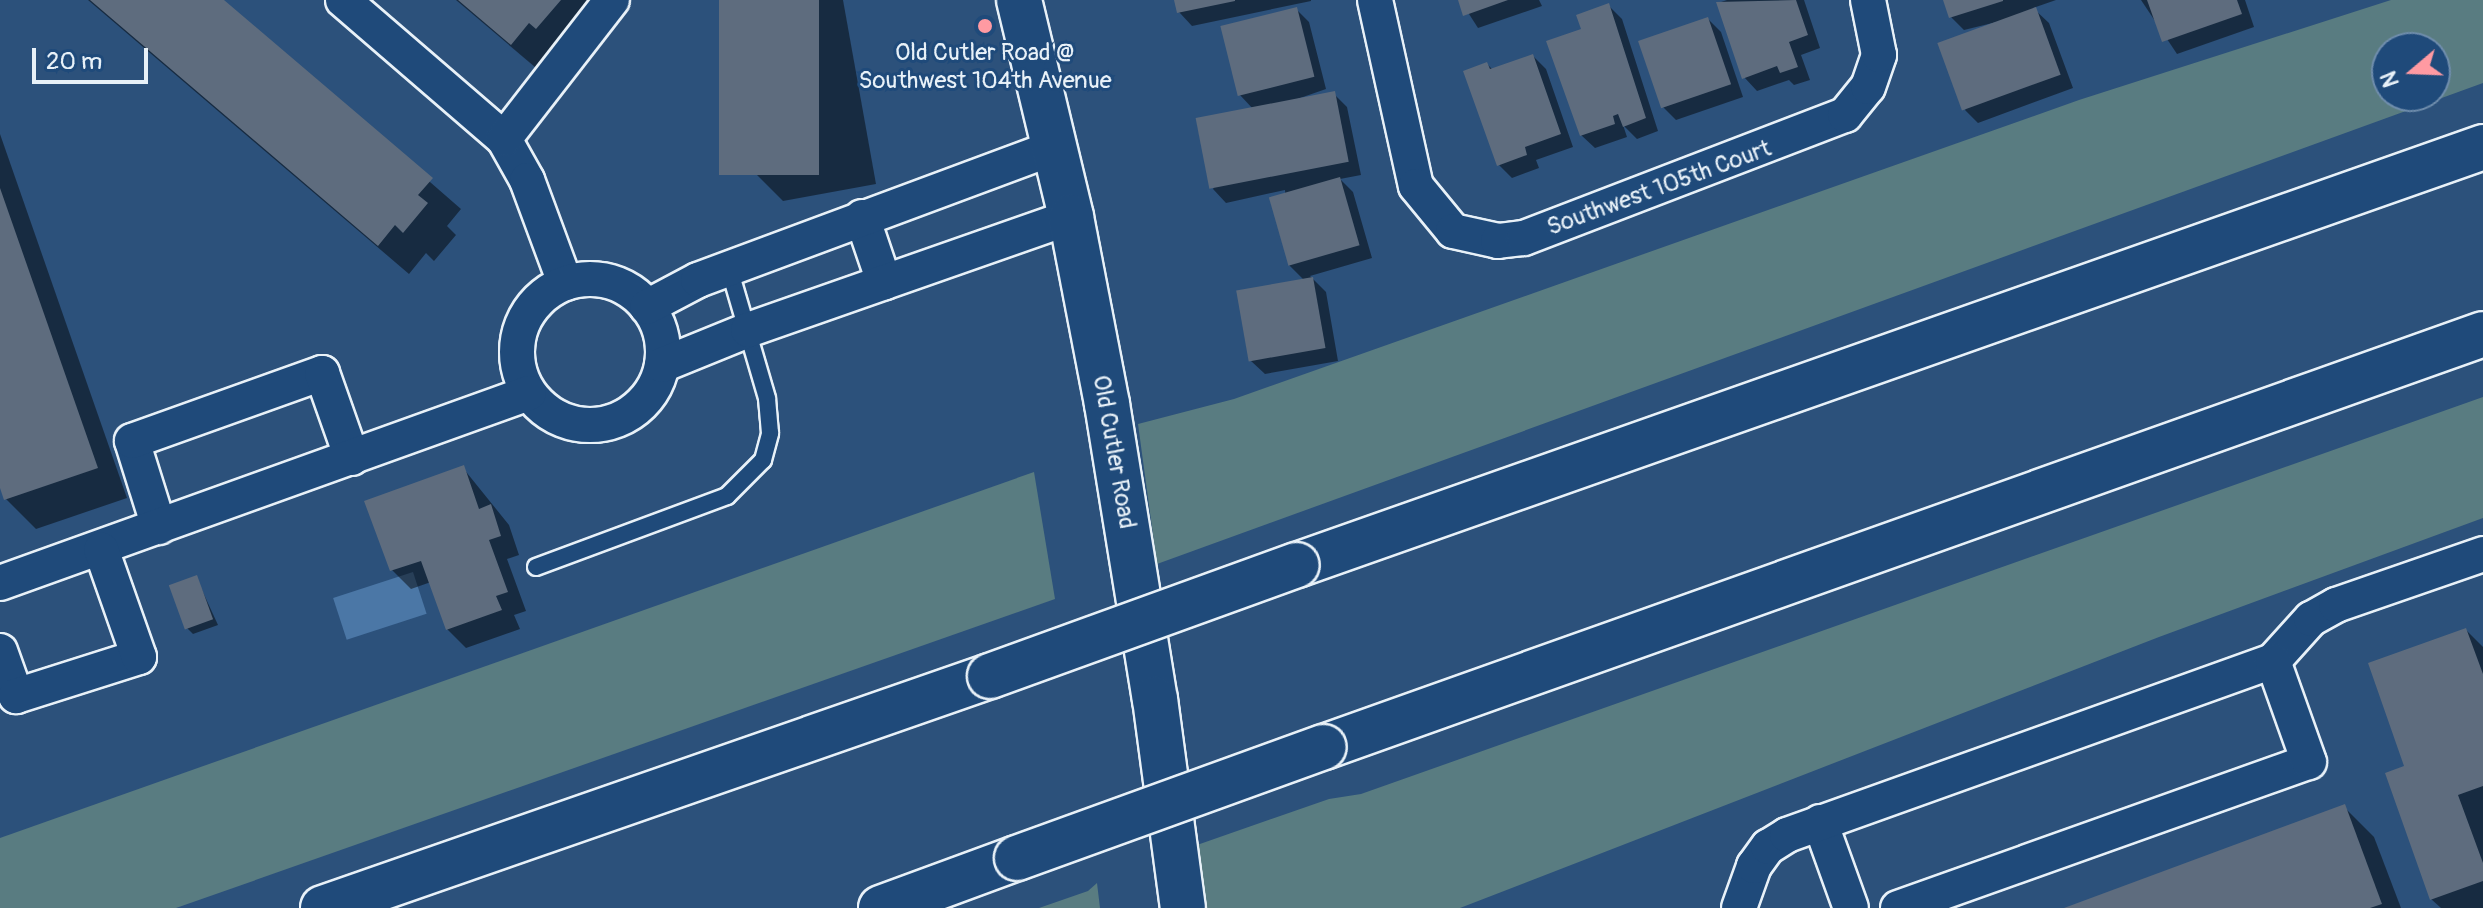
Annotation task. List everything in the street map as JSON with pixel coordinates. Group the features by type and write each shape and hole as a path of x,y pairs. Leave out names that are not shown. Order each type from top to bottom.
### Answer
{"main road":[{"name":"Old Cutler Road","path":"1019,0 1071,217 1153,685 1183,908"},
{"path":"323,908 990,676 2483,147"},
{"path":"881,908 2483,334"}],"street":[{"path":"343,0 504,139 527,180 565,283"},
{"path":"504,139 612,0"},
{"name":"Southwest 105th Court","path":"1375,0 1412,172 1439,220 1471,238 1524,238 1815,130 1845,115 1868,87 1879,55 1868,0"},
{"path":"647,307 729,268 1056,147"},
{"path":"862,217 884,282"},
{"path":"662,365 748,330 1071,217"},
{"path":"610,281 647,307 661,335 662,365 654,389 639,408 617,421 569,423 546,411 529,393 520,373 521,329 530,310 565,283 610,281"},
{"path":"159,527 132,441 307,378 322,373 352,458"},
{"path":"0,583 529,393"},
{"path":"0,651 16,696 139,657 101,549"},
{"path":"1739,908 1754,866 1768,847 1820,822 2273,661 2311,619 2336,605 2483,554"},
{"path":"1898,908 2309,762 2273,661"},
{"path":"1820,822 1851,908"}],"lane":[{"path":"536,567 727,496 747,481 763,460 770,433 767,398 729,268"}],"green space":[{"path":"2391,0 2483,0 2483,83 2451,95 2451,32 2371,32 2371,112 2403,112 1157,564 1138,424 1234,399 2079,100"},
{"path":"2483,397 2483,518 2159,637 1460,908 1205,908 1197,845 1329,799 1361,794"},
{"path":"1034,472 1055,599 176,908 0,908 0,838"},
{"path":"1097,883 1100,908 1039,908 1088,891"}],"water":[{"path":"413,572 427,614 347,640 333,598"}],"building":[{"path":"90,0 224,0 433,178 418,195 428,203 403,233 395,225 378,246"},
{"path":"458,0 561,0 536,29 529,23 511,45"},
{"path":"719,0 819,0 819,175 719,175"},
{"path":"1174,0 1235,0 1235,1 1177,13"},
{"path":"1458,0 1508,0 1463,16"},
{"path":"1796,0 1808,35 1789,42 1798,67 1780,73 1777,66 1742,79 1716,2"},
{"path":"1943,0 2003,0 2003,1 1949,18"},
{"path":"2147,0 2237,0 2242,14 2162,42"},
{"path":"1609,3 1646,118 1623,127 1618,114 1613,116 1615,124 1580,136 1546,41 1581,29 1576,15"},
{"path":"1297,7 1314,77 1238,96 1220,26"},
{"path":"2036,7 2061,75 1962,111 1937,43"},
{"path":"1708,17 1731,84 1661,108 1638,41"},
{"path":"1533,54 1561,134 1525,147 1527,155 1497,166 1463,71 1487,62 1490,69"},
{"path":"1335,91 1349,162 1209,189 1196,118"},
{"path":"1340,177 1360,245 1288,266 1269,197"},
{"path":"0,188 98,468 4,500 0,488"},
{"path":"1313,277 1326,348 1249,361 1236,291"},
{"path":"464,465 479,509 491,504 501,536 489,540 508,592 496,596 502,610 446,630 421,561 390,571 364,501"},
{"path":"197,575 213,619 185,629 169,585"},
{"path":"2466,628 2483,674 2483,786 2458,795 2483,863 2483,881 2430,900 2385,773 2404,766 2368,663"},
{"path":"2345,804 2382,904 2370,908 2064,908"}],"place":[{"name":"Old Cutler Road @ Southwest 104th Avenue","path":"985,26"}]}
